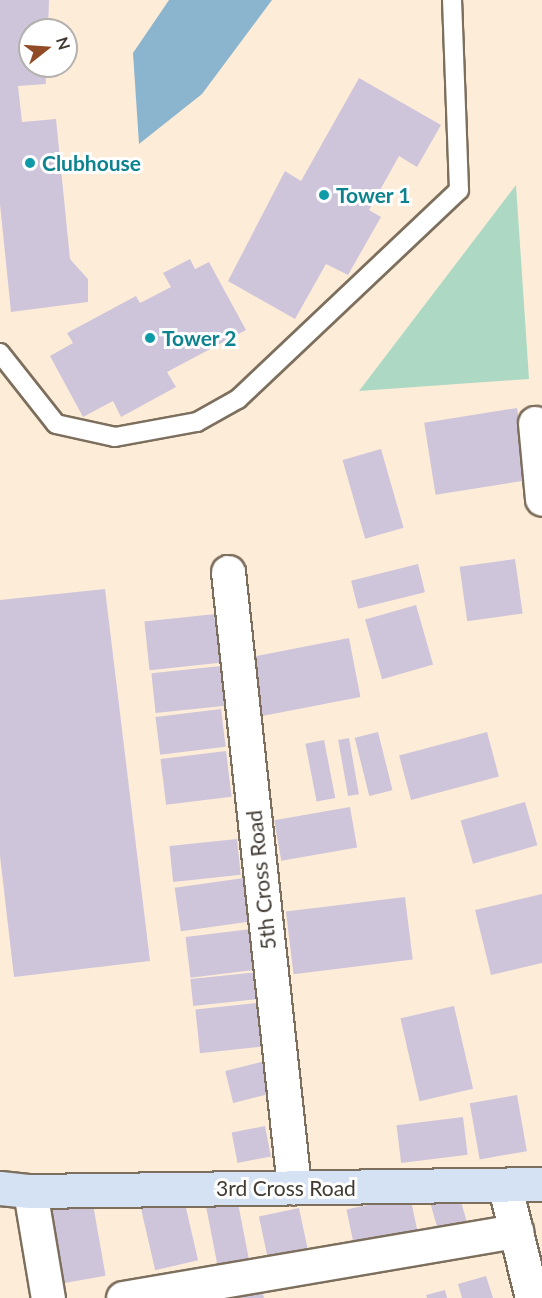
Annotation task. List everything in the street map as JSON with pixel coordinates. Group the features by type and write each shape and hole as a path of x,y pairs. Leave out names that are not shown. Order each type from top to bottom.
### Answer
{"main road":[{"name":"3rd Cross Road","path":"15,1190 505,1187 542,1184"}],"street":[{"path":"535,423 542,499"},
{"name":"5th Cross Road","path":"228,572 294,1187"},
{"path":"505,1187 532,1298"},
{"name":"3rd Cross Road","path":"15,1190 48,1298"},
{"path":"123,1298 516,1231"}],"lane":[{"path":"0,353 56,424 115,437 197,422 238,399 459,190 452,0"}],"green space":[{"path":"516,185 529,379 359,391"}],"water":[{"path":"169,0 272,0 202,94 139,144 133,53"}],"building":[{"name":"Clubhouse","path":"0,0 49,0 48,18 18,18 18,78 46,78 46,84 18,86 22,122 56,119 70,259 88,279 88,302 11,312 0,204"},
{"name":"Tower 1","path":"359,78 441,125 417,167 399,156 369,210 381,217 348,275 326,264 295,319 228,281 285,171 301,181"},
{"name":"Tower 2","path":"190,259 195,269 209,262 246,330 167,372 176,387 121,417 113,401 83,417 50,356 73,343 67,333 136,296 140,303 171,287 163,273"},
{"path":"517,408 528,480 436,495 424,423"},
{"path":"381,449 404,528 365,539 343,460"},
{"path":"515,559 523,613 467,621 460,567"},
{"path":"418,564 425,592 358,609 351,581"},
{"path":"105,589 150,961 14,977 0,856 0,600"},
{"path":"416,605 433,665 382,679 365,620"},
{"path":"215,614 220,663 150,670 144,621"},
{"path":"349,638 360,697 262,716 251,657"},
{"path":"221,666 225,706 156,713 151,673"},
{"path":"221,709 226,747 160,755 155,717"},
{"path":"378,732 393,790 369,796 355,738"},
{"path":"487,732 499,776 411,800 399,756"},
{"path":"349,738 359,794 348,796 338,740"},
{"path":"324,740 335,798 317,802 305,744"},
{"path":"226,751 232,797 166,805 160,759"},
{"path":"525,802 537,845 473,864 461,820"},
{"path":"350,807 357,847 281,861 274,820"},
{"path":"237,839 241,875 173,882 169,846"},
{"path":"244,878 250,922 181,931 175,888"},
{"path":"542,894 542,963 491,975 475,910"},
{"path":"405,897 413,960 294,974 286,912"},
{"path":"251,929 256,970 190,978 185,937"},
{"path":"258,972 261,999 193,1006 190,979"},
{"path":"266,1002 271,1046 200,1053 195,1009"},
{"path":"454,1006 473,1089 420,1101 400,1018"},
{"path":"265,1061 273,1093 233,1103 225,1071"},
{"path":"517,1095 527,1151 480,1159 470,1103"},
{"path":"463,1117 468,1155 401,1163 396,1125"},
{"path":"265,1126 271,1156 238,1163 232,1132"},
{"path":"458,1191 468,1225 439,1233 429,1199"},
{"path":"91,1193 106,1276 56,1284 42,1202"},
{"path":"183,1195 198,1260 155,1270 140,1205"},
{"path":"410,1196 418,1235 355,1249 346,1210"},
{"path":"237,1198 249,1259 217,1265 206,1204"},
{"path":"299,1208 309,1257 269,1265 259,1217"},
{"path":"486,1276 493,1298 462,1298 458,1284"},
{"path":"259,1281 264,1298 241,1298 238,1287"},
{"path":"445,1290 447,1298 427,1298 426,1295"}],"place":[{"name":"Clubhouse","path":"30,163"},
{"name":"Tower 1","path":"324,195"},
{"name":"Tower 2","path":"150,338"}]}
